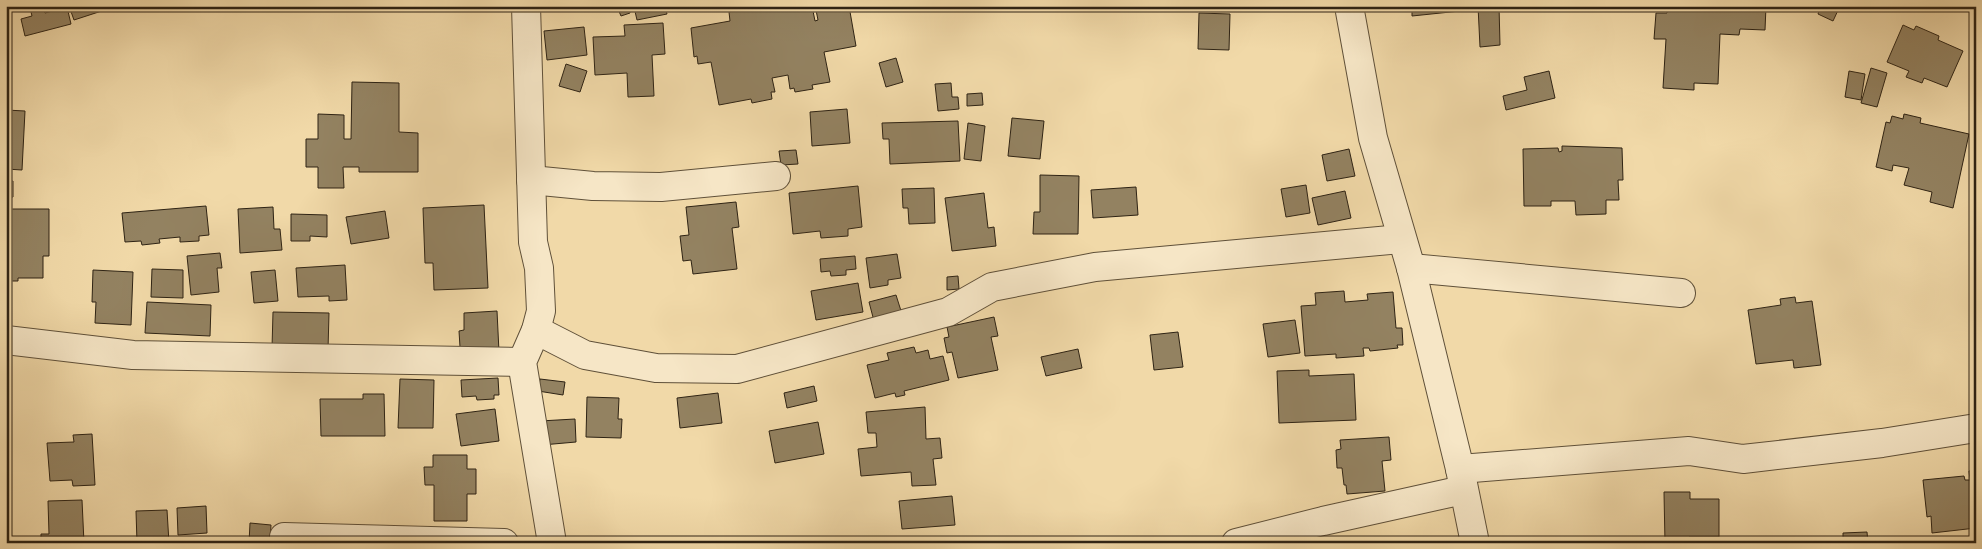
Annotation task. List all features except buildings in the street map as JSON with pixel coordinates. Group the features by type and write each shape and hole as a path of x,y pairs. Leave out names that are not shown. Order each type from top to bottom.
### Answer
{"street":[{"path":"526,6 533,242 538,268 541,311 536,330 522,362 552,543"},
{"path":"1349,6 1373,138 1411,268 1462,479 1475,543"},
{"path":"531,180 593,186 661,187 776,176"},
{"path":"536,330 586,355 656,368 737,370 948,312 992,287 1001,285 1095,267 1401,239"},
{"path":"1411,268 1681,293"},
{"path":"6,340 133,355 522,362"},
{"path":"1236,543 1323,521 1462,479 1689,451 1743,459 1882,443 1976,428"},
{"path":"284,537 504,543"}]}
